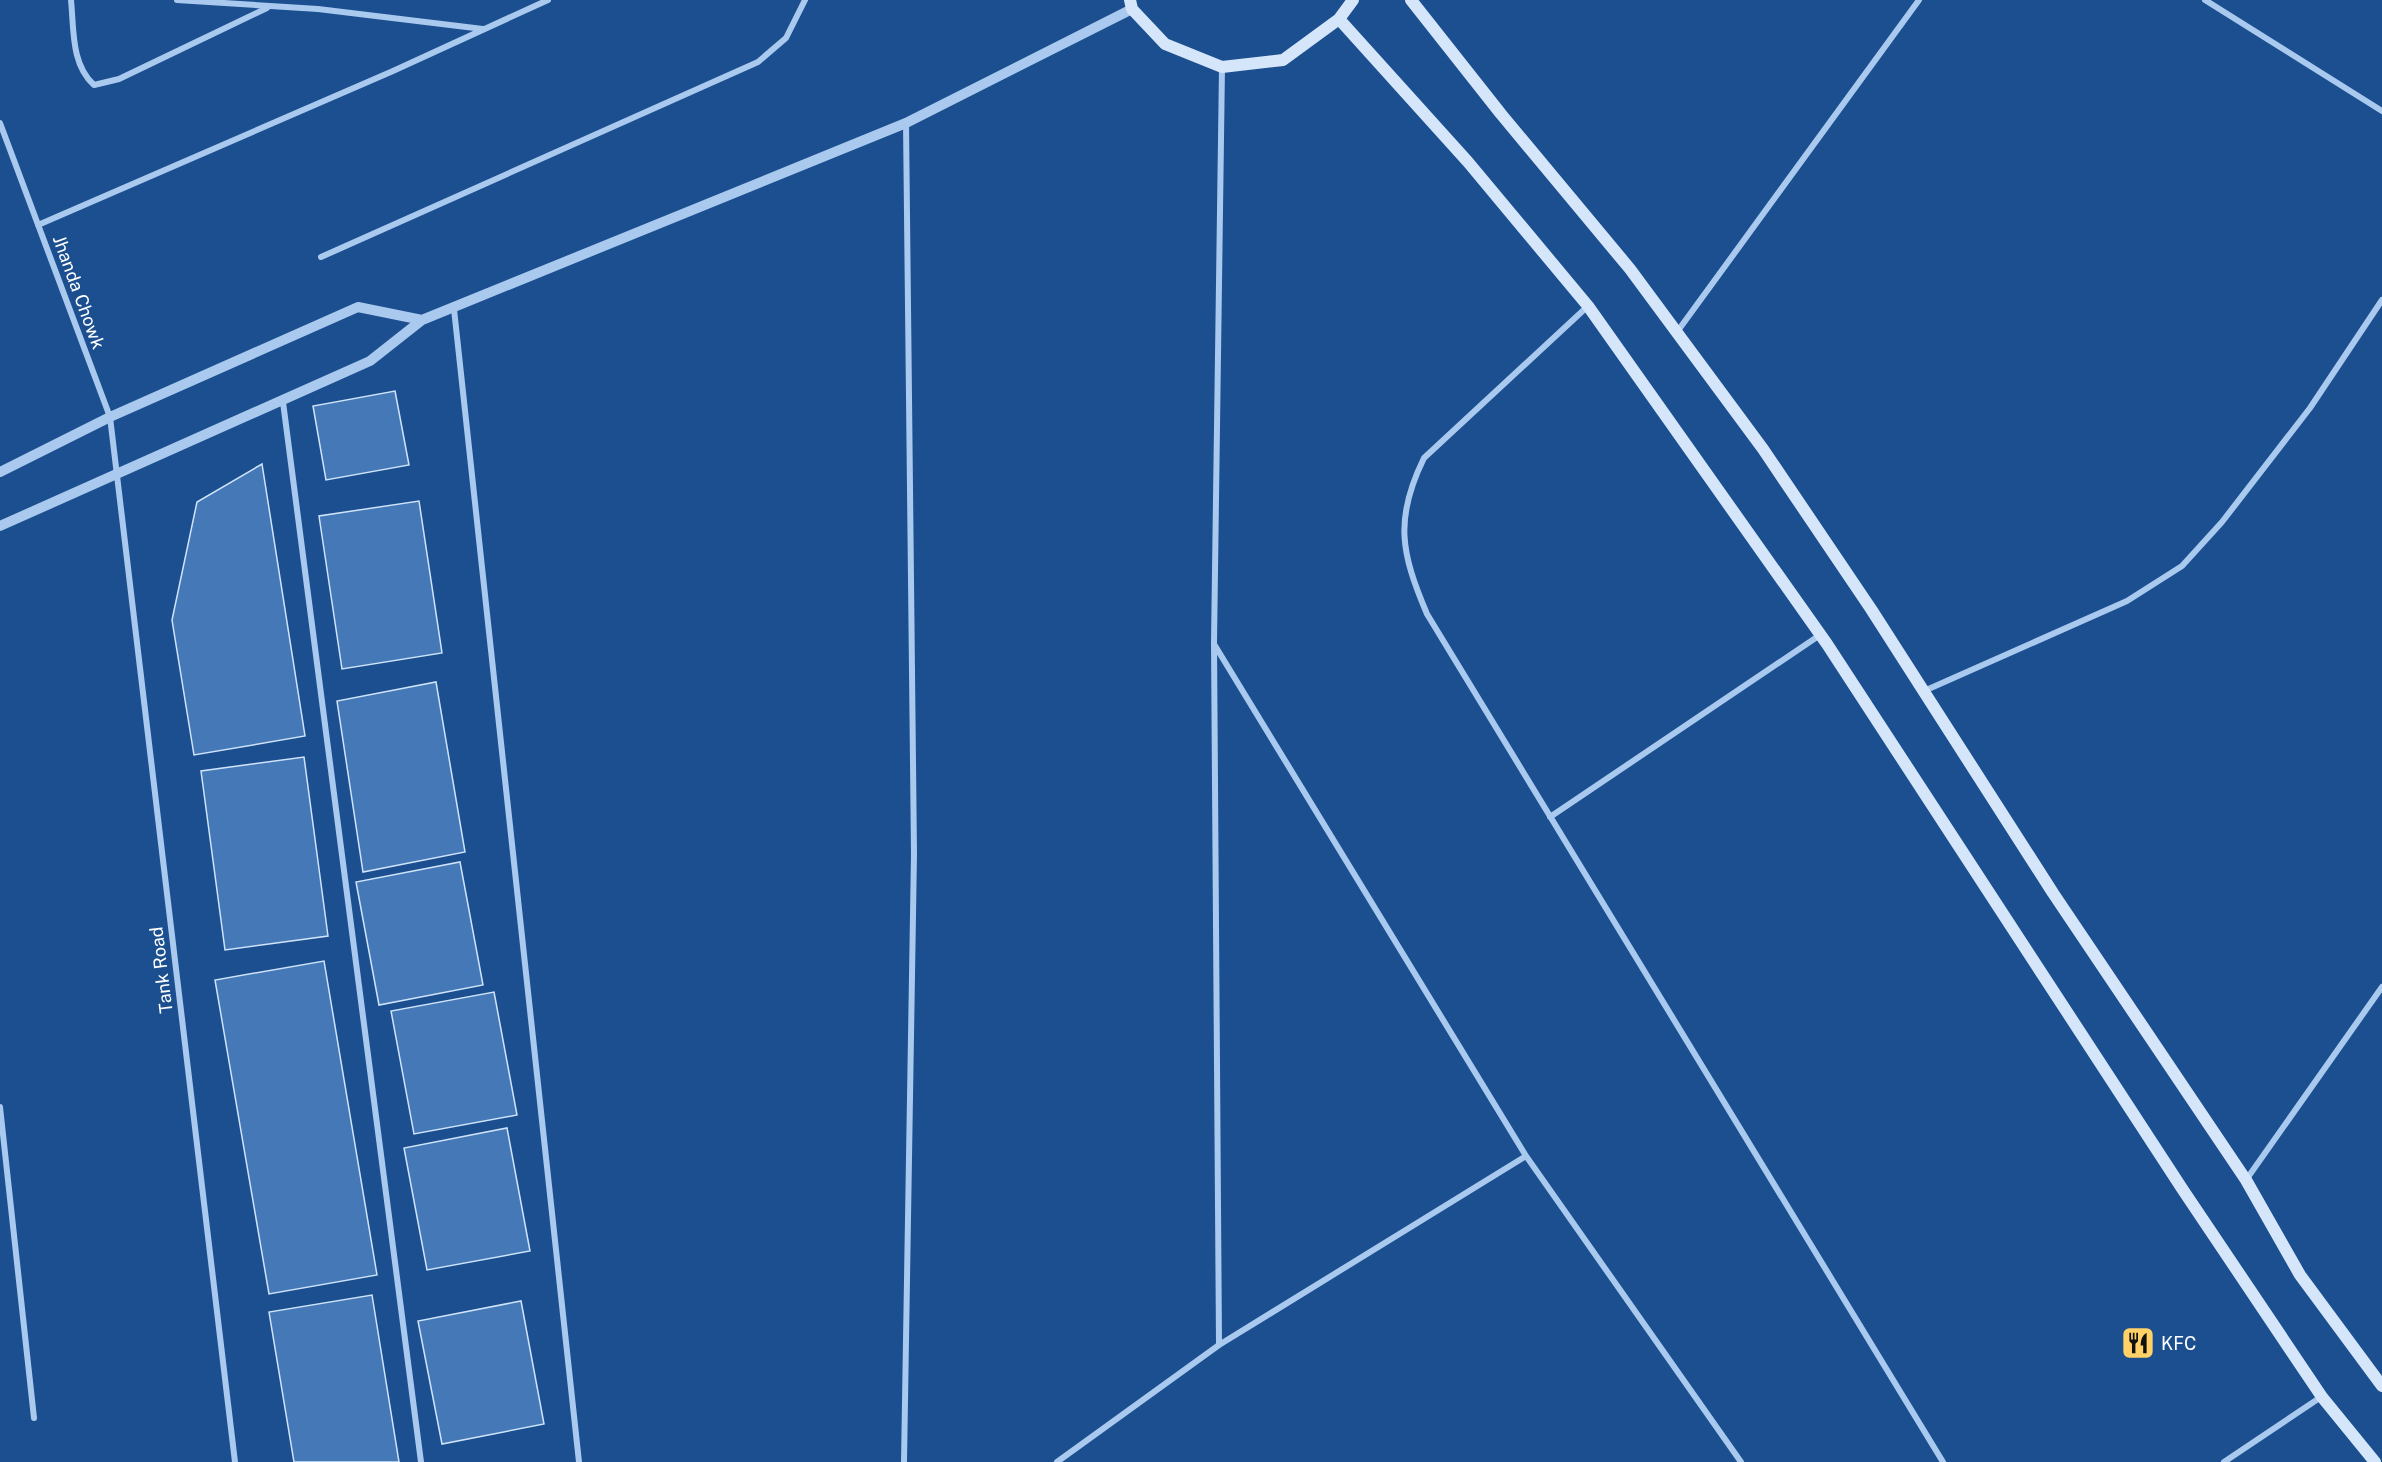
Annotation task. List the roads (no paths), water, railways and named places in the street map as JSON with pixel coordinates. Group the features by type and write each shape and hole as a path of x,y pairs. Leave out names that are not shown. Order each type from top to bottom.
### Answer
{"main road":[{"path":"1131,5 1165,44 1222,67 1283,60 1339,19 1353,0"},
{"path":"1411,0 1501,114 1630,269 1763,449 1924,691 2053,893 2246,1180 2300,1275 2382,1386"},
{"path":"1339,19 1461,154 1588,306 1820,635 2183,1190 2322,1397 2375,1462"}],"street":[{"path":"71,0 77,60 83,75 94,85 119,79 268,7"},
{"path":"177,0 318,9 483,29"},
{"path":"38,225 393,71 548,0"},
{"path":"321,258 759,62 786,38 805,0"},
{"path":"1677,332 1919,0"},
{"path":"2205,0 2382,111"},
{"path":"0,526 283,402 370,361 422,320 454,309 906,123 1131,5"},
{"path":"1219,1345 1214,643 1222,67"},
{"name":"Jhanda Chowk","path":"0,123 110,417 117,474"},
{"path":"904,1462 914,854 906,123"},
{"path":"1924,691 2127,601 2182,566 2222,522 2310,408 2382,300"},
{"path":"1588,306 1424,458 1410,487 1404,522 1409,571 1427,614 1943,1462"},
{"path":"0,472 110,417 358,307 422,320"},
{"path":"454,309 579,1462"},
{"path":"283,402 421,1462"},
{"name":"Tank Road","path":"117,474 236,1462"},
{"path":"1550,817 1820,635"},
{"path":"1214,643 1526,1156 1741,1462"},
{"path":"2246,1180 2382,987"},
{"path":"0,1107 34,1418"},
{"path":"1057,1462 1219,1345 1526,1156"},
{"path":"2223,1462 2322,1397"}],"place":[{"name":"KFC","path":"2138,1343"}]}
